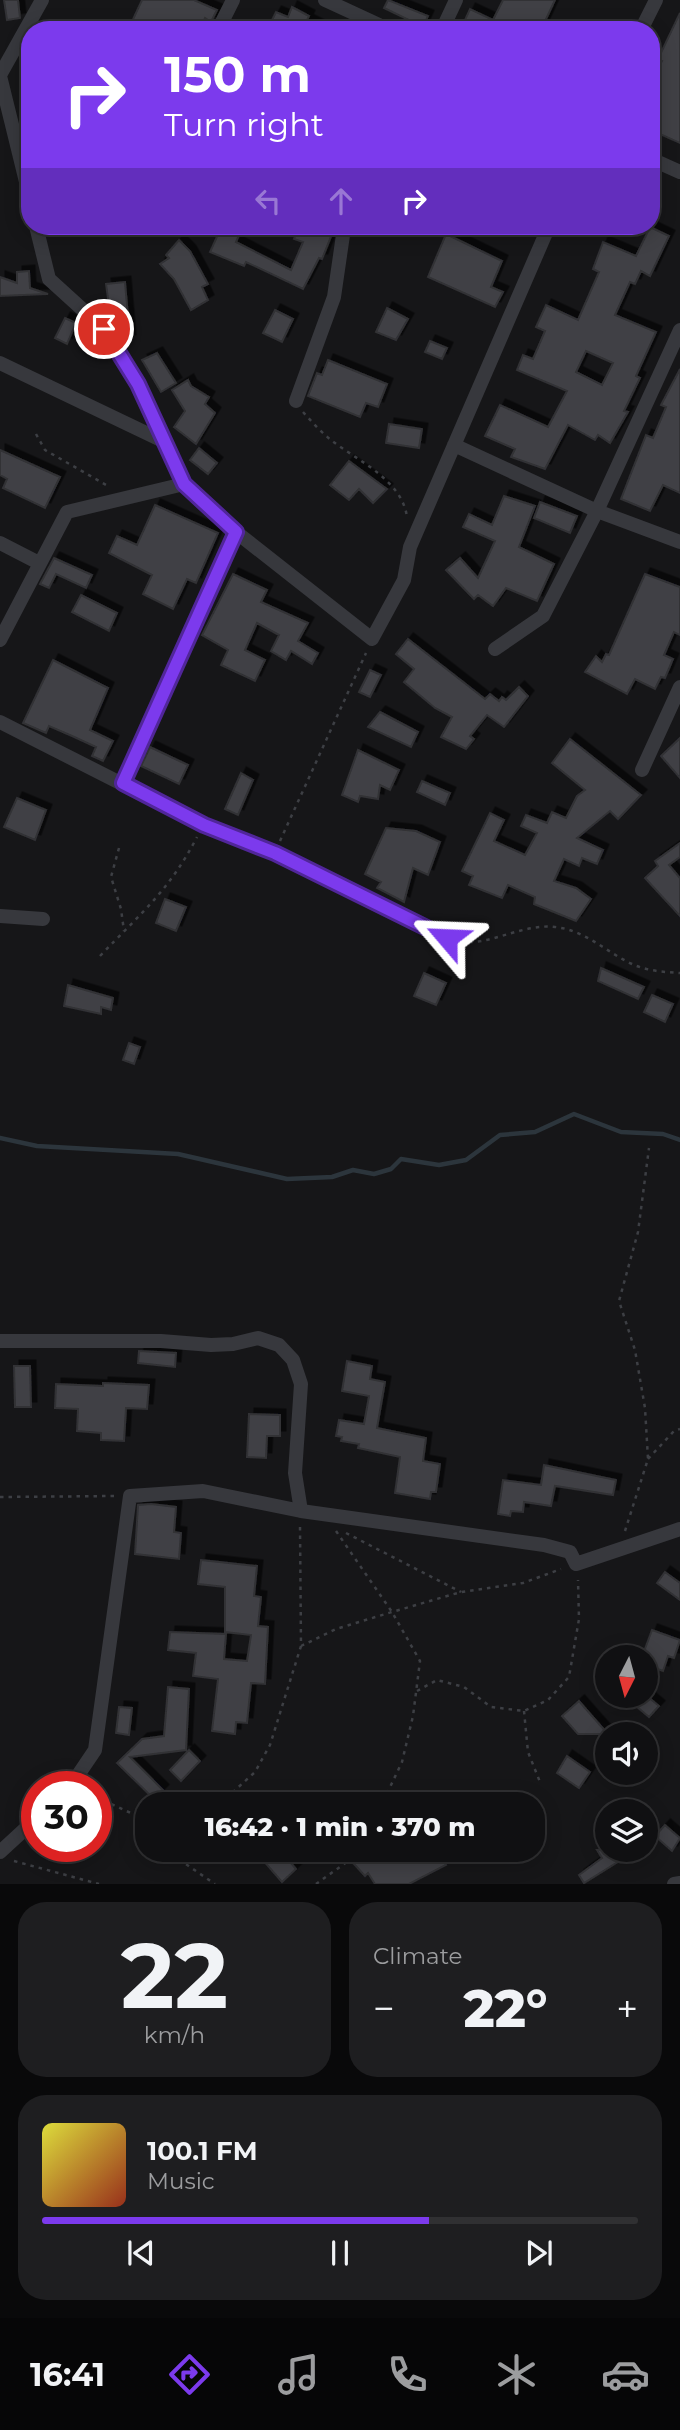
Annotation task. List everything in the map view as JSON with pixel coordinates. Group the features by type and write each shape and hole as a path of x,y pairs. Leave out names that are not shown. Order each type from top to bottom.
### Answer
{"street":[{"path":"30,21 42,0"},
{"path":"222,21 233,0"},
{"path":"325,0 370,21"},
{"path":"446,21 456,0"},
{"path":"646,21 656,0"},
{"path":"21,38 0,76 21,161"},
{"path":"660,163 680,172"},
{"path":"38,235 49,279 104,329 138,384 184,484 236,532 372,639 404,580 410,547 545,235"},
{"path":"296,401 334,297 343,235"},
{"path":"495,649 542,616 597,511 680,330"},
{"path":"0,363 163,441"},
{"path":"454,445 597,511 680,542"},
{"path":"0,640 67,512 184,484"},
{"path":"123,783 236,532"},
{"path":"0,543 39,563"},
{"path":"642,770 680,687"},
{"path":"0,722 204,825 275,853 447,938"},
{"path":"0,916 43,919"},
{"path":"0,1341 161,1341 211,1345 258,1338 279,1345 293,1360 301,1384 302,1411 295,1474 301,1511"},
{"path":"81,1771 95,1750 130,1496 203,1492 301,1511 544,1545 570,1552 576,1564 680,1529"},
{"path":"5,1856 21,1837"},
{"path":"674,1884 680,1882"}],"path":[{"path":"296,401 328,438 387,481 400,497 410,547"},
{"path":"36,434 45,450 64,463 99,479 120,498"},
{"path":"275,853 372,639"},
{"path":"100,956 149,909 178,874 204,825"},
{"path":"119,848 111,877 124,931"},
{"path":"447,938 474,944 509,931 552,926 572,930 634,965 680,973"},
{"path":"619,1550 648,1459 645,1408 635,1350 619,1301 638,1232 649,1148"},
{"path":"648,1459 674,1431 680,1429"},
{"path":"0,1497 130,1496"},
{"path":"233,1792 255,1772 271,1745 302,1646 301,1511"},
{"path":"388,1792 402,1762 417,1690 420,1661 392,1612 333,1528 461,1592"},
{"path":"302,1646 336,1629 392,1612 461,1592 523,1584 576,1564 579,1619 569,1677 548,1700 524,1712 491,1707 464,1687 437,1680 417,1690"},
{"path":"524,1712 528,1752 540,1782"},
{"path":"112,1804 135,1815"},
{"path":"5,1856 99,1884"},
{"path":"183,1862 215,1884"},
{"path":"316,1884 347,1862"}],"building":[{"path":"4,0 18,0 20,18 7,20"},
{"path":"142,0 194,0 217,10 212,21 205,18 204,21 132,21"},
{"path":"388,0 428,16 426,21 411,21 384,8"},
{"path":"503,0 555,0 545,21 464,21 470,9 493,20"},
{"path":"292,7 309,16 309,21 272,21 276,12 288,17"},
{"path":"680,13 680,143 660,134 660,55"},
{"path":"660,232 669,236 650,276 641,271 635,284 630,282 615,315 656,332 636,376 640,378 624,411 628,412 610,443 598,435 595,440 568,425 545,469 511,457 515,449 485,436 500,405 548,427 567,391 517,370 523,355 533,359 545,331 536,327 546,305 578,320 599,272 593,269 603,242 636,256 646,235 660,235","holes":["586,351 613,363 602,385 576,372"]},
{"path":"218,235 239,235 236,242 291,270 303,242 294,239 296,235 332,235 322,259 319,258 303,289 246,262 244,266 210,252"},
{"path":"446,235 448,235 502,261 491,287 503,292 495,307 428,277"},
{"path":"179,240 190,251 208,284 202,287 208,300 191,310 174,279 160,264 169,258 166,255"},
{"path":"29,271 30,288 48,294 0,296 0,277 17,283 17,272"},
{"path":"125,282 130,340 108,299 106,284"},
{"path":"387,308 408,319 396,340 376,332"},
{"path":"275,310 293,319 282,342 263,333"},
{"path":"65,318 76,323 67,344 55,338"},
{"path":"430,341 447,348 442,359 425,352"},
{"path":"157,353 176,383 161,392 142,360"},
{"path":"328,360 387,384 378,407 366,403 360,417 308,396 317,373 322,375"},
{"path":"680,369 680,493 663,485 650,511 621,499 646,435 653,438 666,407 661,405"},
{"path":"188,380 191,386 209,397 205,404 215,413 196,444 174,427 185,411 172,390"},
{"path":"389,424 422,429 419,448 386,443"},
{"path":"199,448 217,463 208,474 190,460"},
{"path":"0,450 60,477 45,508 3,488 7,479 0,475"},
{"path":"349,461 387,489 373,503 359,489 349,500 330,485"},
{"path":"504,496 535,506 519,547 554,564 537,601 506,588 493,606 478,595 474,599 446,570 460,558 478,578 495,541 463,527 469,514 492,525"},
{"path":"540,502 577,516 570,533 534,518"},
{"path":"155,505 218,533 196,583 187,579 173,609 143,594 152,575 109,553 117,536 137,545"},
{"path":"54,558 92,575 86,588 56,574 49,588 40,584"},
{"path":"233,574 267,590 261,602 308,623 298,641 318,653 312,664 291,651 286,660 271,651 279,635 257,623 245,650 265,660 255,681 221,665 228,650 202,635"},
{"path":"645,574 680,587 680,635 674,632 664,655 673,659 665,678 661,677 655,689 635,679 627,694 585,672 596,656 602,662 606,654 609,655"},
{"path":"81,595 117,613 109,631 72,612"},
{"path":"408,639 485,699 490,694 499,701 502,697 506,700 519,687 528,696 504,727 487,715 470,736 474,739 466,749 441,737 452,717 435,708 404,682 414,669 396,654"},
{"path":"53,660 108,688 90,730 113,741 103,761 92,756 96,747 49,726 46,733 23,723"},
{"path":"370,670 381,675 370,697 359,692"},
{"path":"380,712 418,732 411,747 368,727"},
{"path":"680,738 680,778 661,756"},
{"path":"570,739 641,795 618,819 610,811 577,838 603,850 597,864 582,858 579,866 564,859 554,881 576,888 591,899 576,921 534,904 535,897 508,885 502,898 469,885 473,876 462,871 490,813 504,820 494,841 525,855 537,833 521,826 526,815 547,823 552,812 566,818 577,796 585,790 552,763"},
{"path":"150,747 188,765 179,784 141,766"},
{"path":"358,750 399,770 390,790 380,785 378,799 360,796 358,802 342,795"},
{"path":"241,773 253,780 238,815 225,809"},
{"path":"422,781 450,793 445,805 417,792"},
{"path":"17,798 46,810 35,840 4,827"},
{"path":"386,828 416,831 440,842 428,875 413,868 404,902 377,888 381,882 365,874"},
{"path":"680,843 680,857 669,865 680,878 680,916 645,878 658,866 655,861"},
{"path":"165,899 186,907 176,931 156,923"},
{"path":"601,968 644,987 638,999 598,981"},
{"path":"424,973 446,983 436,1005 414,996"},
{"path":"68,985 113,998 111,1010 101,1007 101,1014 64,1006"},
{"path":"652,995 673,1004 665,1022 644,1012"},
{"path":"129,1043 140,1047 134,1064 123,1060"},
{"path":"139,1351 176,1353 175,1367 138,1363"},
{"path":"347,1361 372,1366 370,1379 385,1382 377,1428 426,1438 423,1461 440,1464 436,1492 431,1492 430,1499 395,1493 400,1457 358,1448 359,1444 341,1441 342,1437 336,1436 339,1420 364,1424 369,1396 342,1391"},
{"path":"14,1366 30,1366 31,1407 15,1407"},
{"path":"103,1383 149,1385 147,1409 126,1408 124,1441 101,1440 101,1433 77,1431 78,1409 55,1408 56,1384 103,1386"},
{"path":"249,1414 280,1415 280,1436 267,1436 266,1458 247,1457"},
{"path":"544,1465 616,1480 613,1495 555,1486 551,1506 524,1502 523,1512 511,1511 510,1516 498,1514 503,1480 541,1485"},
{"path":"138,1505 176,1507 174,1532 181,1533 179,1559 135,1554"},
{"path":"201,1560 257,1566 254,1596 261,1597 258,1626 268,1627 265,1684 251,1683 247,1723 236,1722 235,1734 212,1731 218,1679 193,1676 196,1653 168,1650 170,1632 226,1634 224,1659 247,1661 251,1635 225,1632 225,1587 198,1584"},
{"path":"665,1572 680,1583 680,1600 657,1583"},
{"path":"652,1630 680,1640 674,1658 668,1656 663,1671 658,1669 658,1645 646,1645"},
{"path":"168,1687 189,1689 186,1750 130,1757 163,1790 147,1792 117,1763 142,1739 164,1736"},
{"path":"579,1701 597,1722 595,1722 595,1734 578,1734 562,1716"},
{"path":"119,1707 132,1708 129,1735 116,1733"},
{"path":"638,1708 657,1708 649,1717"},
{"path":"189,1750 200,1761 181,1781 170,1770"},
{"path":"567,1756 590,1772 579,1788 557,1773"},
{"path":"665,1825 680,1838 672,1851 658,1839 658,1833"},
{"path":"264,1862 292,1862 296,1869 282,1882"},
{"path":"444,1862 446,1865 409,1884 375,1884 368,1873 365,1876 354,1864"},
{"path":"597,1862 618,1862 584,1883 579,1875"}],"waterway":[{"path":"0,1138 37,1146 178,1154 287,1179 332,1177 353,1170 374,1174 391,1169 401,1159 439,1165 466,1160 500,1135 535,1132 574,1114 621,1132 663,1134 680,1140"}],"route":[{"path":"104,329 138,384 184,484 236,532 123,783 204,825 275,853 447,938"}]}
